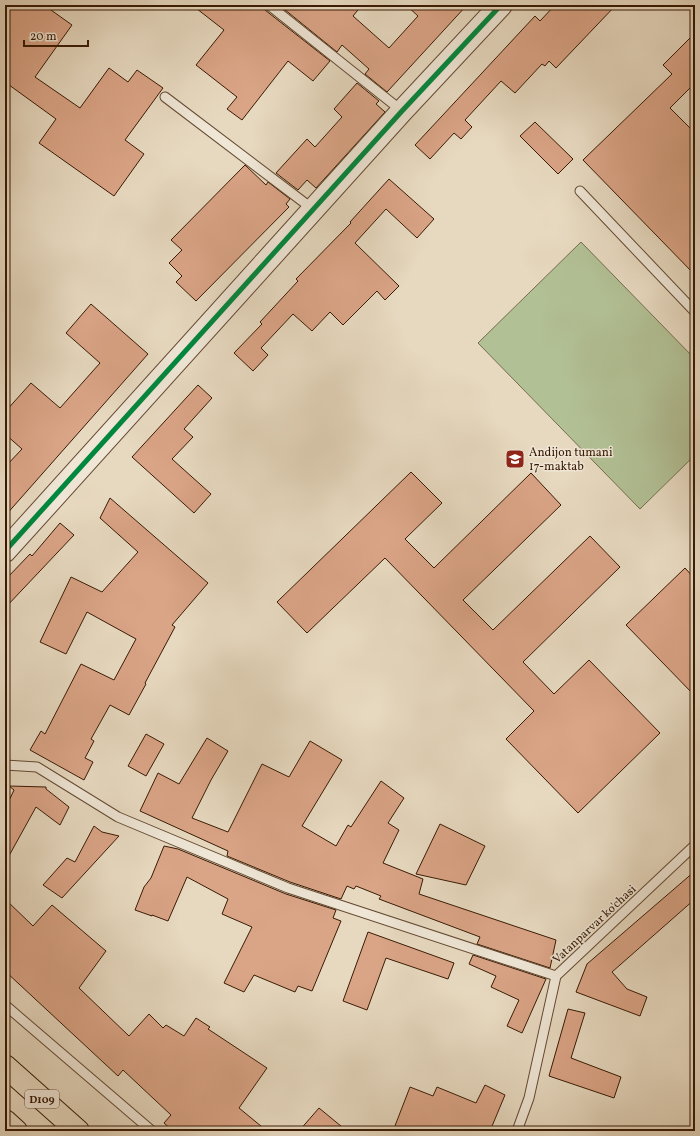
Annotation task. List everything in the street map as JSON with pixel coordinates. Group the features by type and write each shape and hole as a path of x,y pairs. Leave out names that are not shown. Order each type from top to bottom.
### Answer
{"main road":[{"name":"D109","path":"5,1066 78,1131"},
{"path":"5,1121 16,1131"}],"street":[{"path":"5,551 402,111 501,5"}],"lane":[{"path":"270,5 402,111"},
{"path":"165,97 314,210"},
{"path":"580,191 695,312"},
{"path":"5,765 37,767 118,817 288,888 556,976"},
{"name":"Vatanparvar ko'chasi","path":"516,1131 528,1098 556,976 695,845"},
{"path":"5,1005 152,1131"}],"green space":[{"path":"581,242 695,359 695,455 640,509 478,343"}],"building":[{"path":"5,5 44,5 72,25 35,77 80,108 109,68 128,82 137,70 163,88 125,140 144,154 114,196 39,143 56,119 5,82"},
{"path":"192,5 263,5 265,10 330,61 313,81 288,61 242,120 227,109 237,97 196,65 224,30"},
{"path":"279,5 362,5 353,16 389,48 418,16 406,5 467,5 387,92 365,74 369,69 342,45 337,52"},
{"path":"555,5 616,5 556,68 549,61 545,66 542,64 515,93 501,81 465,120 472,127 461,139 454,133 430,159 415,145 535,16 540,21"},
{"path":"695,33 695,83 670,108 695,133 695,275 583,160 672,74 663,65"},
{"path":"357,83 379,101 376,104 385,112 316,188 307,180 298,190 276,173 307,139 315,147 342,117 334,109"},
{"path":"535,122 573,159 558,174 520,136"},
{"path":"245,165 266,185 268,182 290,199 286,204 289,207 196,301 176,282 182,276 169,263 182,250 171,240"},
{"path":"389,179 434,219 417,238 386,209 355,243 399,286 385,300 377,291 343,325 330,312 312,331 293,314 261,348 268,355 253,371 234,353 262,324 260,322 298,281 296,279 351,223 350,222"},
{"path":"91,304 148,354 5,516 5,467 22,449 5,434 5,412 31,383 60,408 100,363 66,333"},
{"path":"198,385 212,398 184,429 193,437 172,459 211,494 194,513 132,457"},
{"path":"411,472 442,503 405,539 434,568 531,473 561,505 463,600 493,630 590,536 620,567 523,662 554,694 589,660 660,733 578,813 506,739 534,711 385,558 307,633 277,602"},
{"path":"110,498 208,583 172,625 175,627 129,715 110,705 91,739 94,741 85,758 93,762 84,780 30,750 41,731 45,734 81,664 114,680 136,639 87,612 66,654 40,642 71,577 102,592 138,552 100,518"},
{"path":"60,523 74,535 5,608 5,580 30,554 32,556"},
{"path":"685,568 695,579 695,696 626,625"},
{"path":"146,734 164,744 146,776 128,766"},
{"path":"207,738 228,751 211,780 192,818 228,832 262,764 289,777 310,741 342,760 302,826 336,846 348,825 351,827 381,781 404,798 388,823 399,830 383,863 423,879 419,894 556,940 550,968 477,944 480,937 379,899 381,896 356,886 354,889 347,886 341,899 290,882 227,856 228,851 140,811 158,773 179,784"},
{"path":"9,786 46,787 46,789 69,807 60,825 36,807 5,863 5,809 14,790"},
{"path":"440,824 485,846 466,885 416,874"},
{"path":"94,826 102,832 119,836 62,898 43,885 67,858 75,862"},
{"path":"164,846 178,849 286,894 336,910 333,918 341,921 312,991 298,986 295,992 254,975 244,992 224,983 252,927 222,914 228,899 187,877 168,921 135,910 144,887 151,878"},
{"path":"695,871 695,899 612,972 627,989 647,997 640,1016 576,992 587,964"},
{"path":"5,899 33,926 52,905 106,951 79,988 129,1036 149,1014 163,1028 166,1025 184,1036 196,1018 210,1027 208,1029 267,1068 239,1108 267,1131 173,1131 164,1123 171,1115 123,1070 118,1076 5,971"},
{"path":"368,932 454,963 448,979 386,958 367,1010 343,1001"},
{"path":"473,955 546,979 522,1033 507,1026 519,1000 491,987 496,976 469,964"},
{"path":"568,1009 585,1013 571,1058 621,1077 614,1098 549,1076"},
{"path":"485,1085 505,1095 490,1131 393,1131 410,1087 433,1096 437,1087 476,1103"},
{"path":"319,1108 347,1131 299,1131"}],"cycle path":[{"path":"5,551 402,111 501,5"}],"place":[{"name":"Andijon tumani 17-maktab","path":"515,459"}]}
